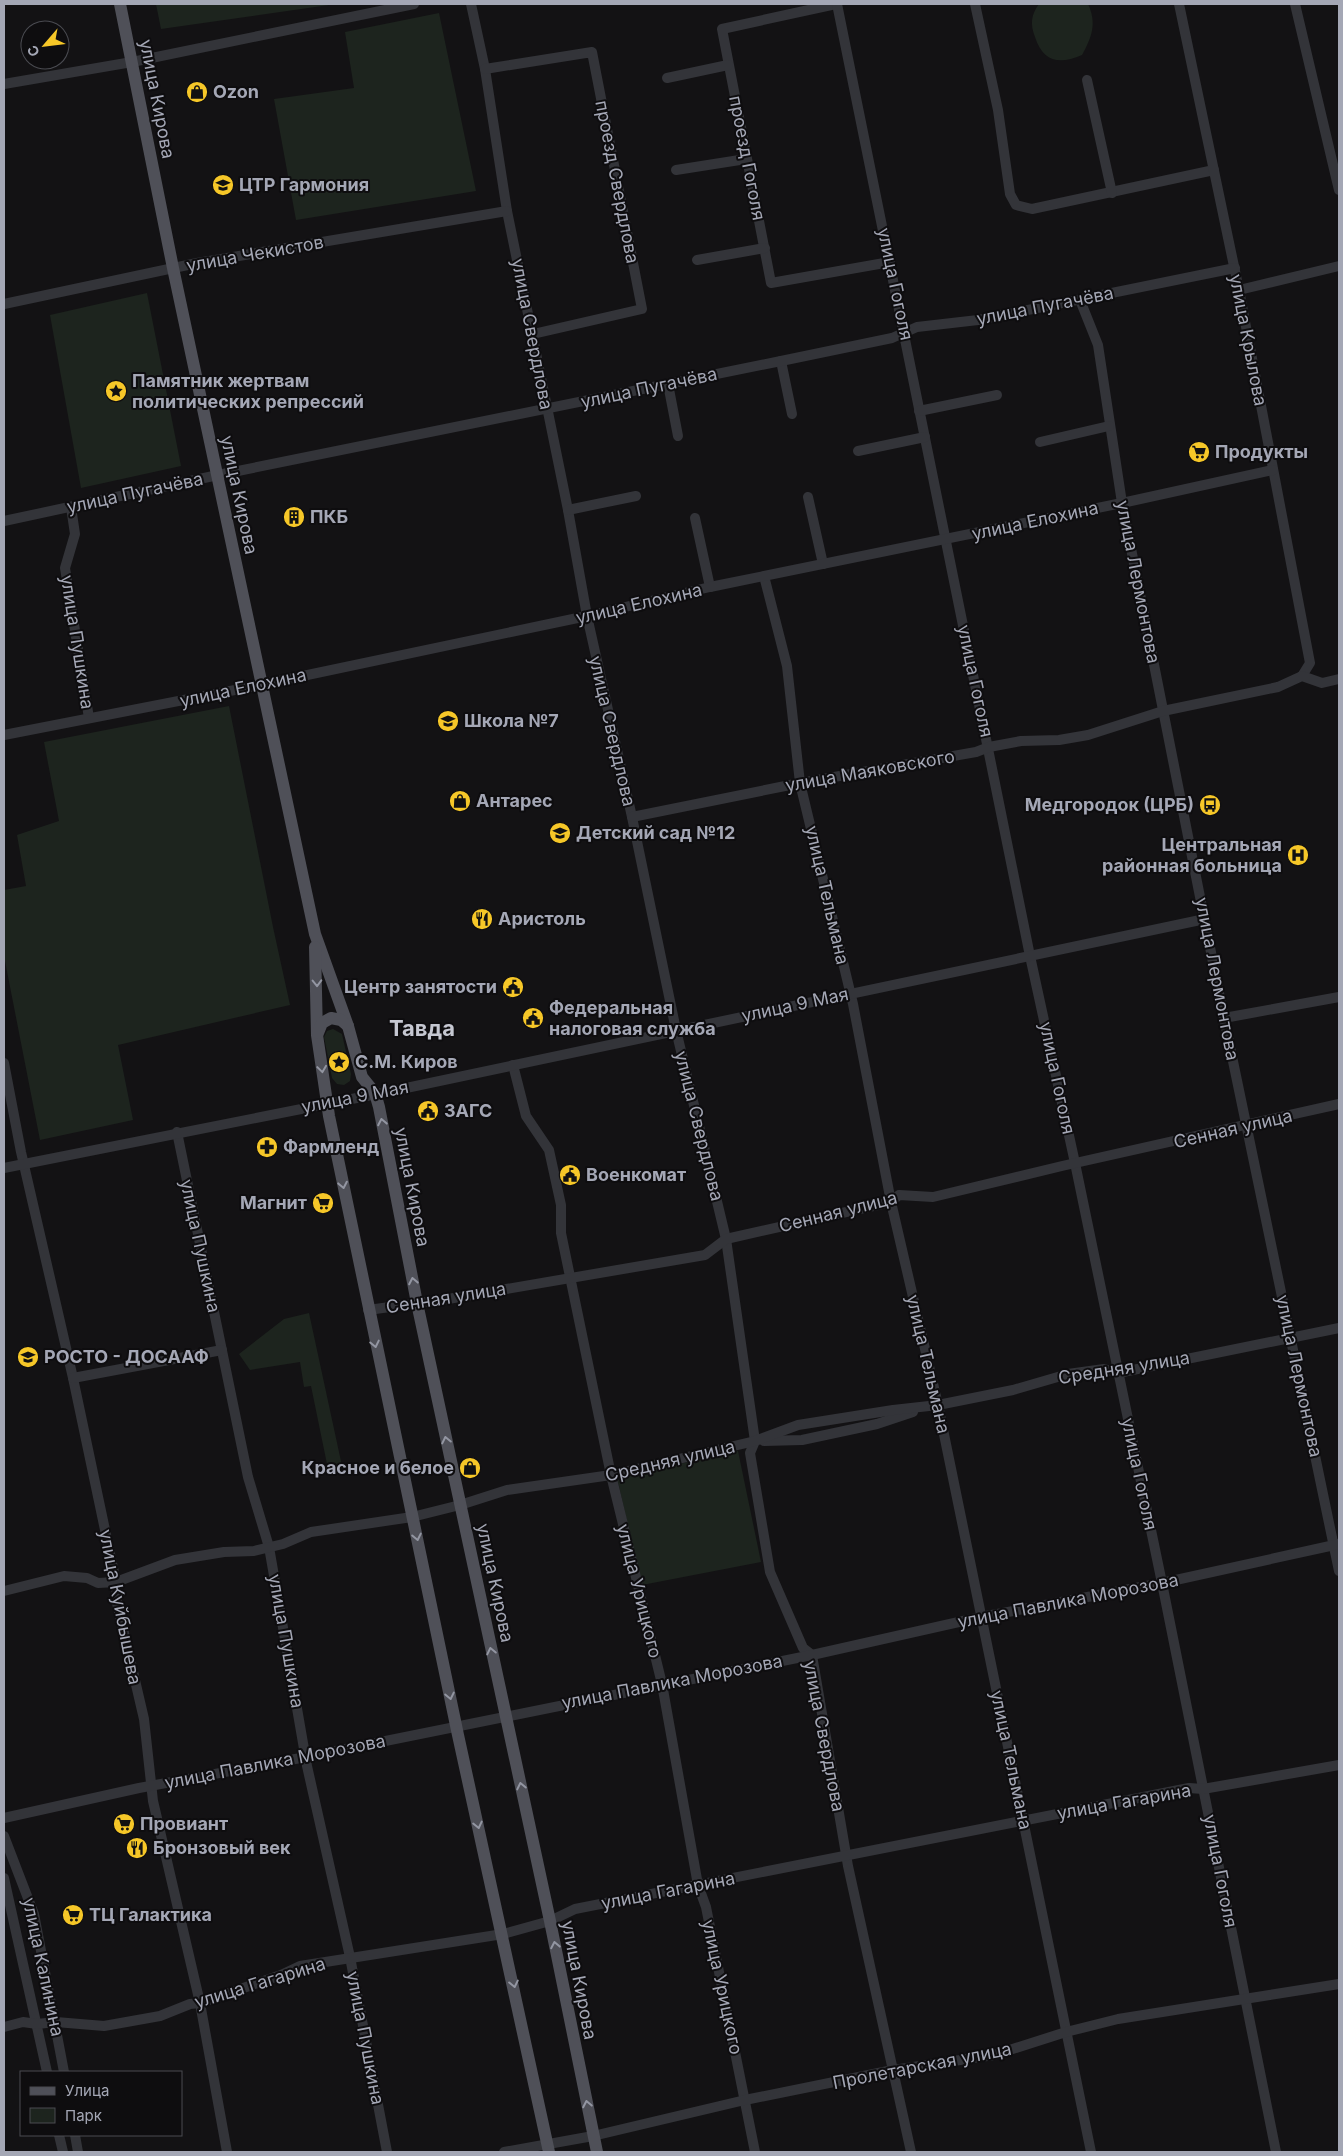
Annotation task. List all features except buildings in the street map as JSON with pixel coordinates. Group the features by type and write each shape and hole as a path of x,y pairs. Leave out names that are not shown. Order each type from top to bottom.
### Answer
{"main road":[{"name":"улица Кирова","path":"120,4 173,268 314,934 348,1026 362,1077 376,1094 417,1303 550,1921 597,2152"},
{"name":"улица Кирова","path":"314,934 317,1036 327,1102 368,1310 549,2148"},
{"path":"317,1036 322,1023 331,1018 341,1020 348,1026"}],"street":[{"path":"4,84 132,62 414,4"},
{"name":"улица Свердлова","path":"471,4 485,70 507,211 568,510 587,616 632,817 676,1030 726,1239 755,1441 750,1453 770,1572 803,1648 812,1655 846,1856 911,2152"},
{"name":"проезд Гоголя","path":"836,4 722,29 771,283 890,262"},
{"name":"улица Гоголя","path":"836,4 989,747 1030,956 1162,1583 1276,2152"},
{"path":"976,4 998,110 1010,194 1016,205 1032,209 1214,170"},
{"name":"улица Крылова","path":"1179,4 1235,268 1310,663 1302,676"},
{"path":"1295,4 1339,190"},
{"name":"проезд Свердлова","path":"485,70 592,52 642,309 533,334"},
{"path":"667,78 728,65"},
{"path":"1087,80 1112,193"},
{"path":"676,170 746,159"},
{"name":"улица Чекистов","path":"4,304 173,268 507,211"},
{"path":"697,260 765,248"},
{"path":"1239,290 1339,266"},
{"name":"улица Пугачёва","path":"4,521 218,475 892,338 904,331 931,324 978,320 1235,268"},
{"name":"улица Лермонтова","path":"1080,300 1098,345 1122,504 1224,1018 1291,1338 1337,1545 1339,1571"},
{"path":"781,361 792,414"},
{"path":"668,384 678,436"},
{"path":"919,411 996,395"},
{"path":"1040,442 1109,426"},
{"path":"858,451 924,437"},
{"name":"улица Елохина","path":"4,735 260,685 587,616 710,587 1122,504 1273,470"},
{"path":"568,510 636,496"},
{"path":"808,496 823,564"},
{"name":"улица Пушкина","path":"71,507 74,534 65,568 89,718"},
{"path":"696,518 710,587"},
{"name":"улица Тельмана","path":"764,576 786,666 800,783 850,994 891,1202 938,1405 1091,2152"},
{"path":"1302,676 1322,683 1339,679"},
{"name":"улица Маяковского","path":"632,817 800,783 976,752 989,747 1021,741 1059,740 1088,734 1163,711 1278,687 1302,676"},
{"name":"улица 9 Мая","path":"4,1168 327,1102 376,1094 1204,920"},
{"path":"1224,1018 1339,997"},
{"name":"улица Куйбышева","path":"4,1064 24,1164 73,1378 116,1582 116,1603 144,1718 152,1786 200,2003 227,2152"},
{"name":"улица Урицкого","path":"513,1065 526,1116 549,1150 561,1205 561,1233 611,1475 662,1684 698,1885 706,1907 755,2152"},
{"name":"Сенная улица","path":"368,1310 705,1255 726,1239 891,1202 899,1195 934,1197 1075,1163 1339,1104"},
{"name":"улица Пушкина","path":"177,1132 248,1478 269,1547 306,1757 350,1957 387,2152"},
{"name":"Средняя улица","path":"4,1591 64,1576 87,1578 98,1583 116,1582 175,1560 224,1552 254,1551 283,1544 311,1532 412,1517 460,1506 507,1490 611,1475 755,1441 798,1426 893,1410 938,1405 1013,1390 1068,1374 1104,1369 1118,1372 1339,1328"},
{"path":"73,1378 222,1350"},
{"path":"755,1441 802,1440 877,1424 938,1405"},
{"name":"улица Павлика Морозова","path":"4,1818 152,1786 306,1757 812,1655 981,1617 1162,1583 1337,1545"},
{"name":"улица Гагарина","path":"4,2027 23,2022 37,2024 56,2022 104,2026 160,2016 190,2004 200,2003 281,1976 300,1966 503,1934 550,1921 575,1910 698,1885 1189,1788 1204,1789 1339,1765"},
{"name":"улица Калинина","path":"4,1836 34,1914 64,2071"},
{"name":"улица Калинина","path":"4,1878 47,2071"},
{"name":"Пролетарская улица","path":"504,2152 549,2148 745,2100 892,2070 994,2055 1066,2032 1118,2019 1339,1984"},
{"path":"59,2136 63,2152"},
{"path":"75,2136 78,2152"}],"green space":[{"path":"156,4 336,4 161,29"},
{"path":"1039,4 1088,4 1093,24 1082,55 1059,60 1053,59 1042,52 1032,28 1034,12"},
{"path":"439,13 476,191 296,220 274,99 354,88 345,32"},
{"path":"147,293 181,466 81,488 50,315"},
{"path":"229,706 290,1005 118,1045 133,1120 40,1140 4,956 4,890 26,886 17,835 59,821 44,742"},
{"path":"333,1029 342,1034 351,1074 350,1081 344,1085 337,1084 332,1078 324,1037 327,1031"},
{"path":"309,1313 342,1466 328,1469 311,1386 304,1387 300,1362 250,1370 239,1354 284,1319"},
{"path":"738,1451 761,1562 642,1585 617,1478"}],"place":[{"name":"Ozon","path":"197,92"},
{"name":"ЦТР Гармония","path":"223,185"},
{"name":"Памятник жертвам политических репрессий","path":"116,391"},
{"name":"Продукты","path":"1199,452"},
{"name":"ПКБ","path":"294,517"},
{"name":"Школа №7","path":"448,721"},
{"name":"Антарес","path":"460,801"},
{"name":"Медгородок (ЦРБ)","path":"1210,805"},
{"name":"Детский сад №12","path":"560,833"},
{"name":"Центральная районная больница","path":"1298,855"},
{"name":"Аристоль","path":"482,919"},
{"name":"Центр занятости","path":"513,987"},
{"name":"Федеральная налоговая служба","path":"533,1018"},
{"name":"С.М. Киров","path":"339,1062"},
{"name":"ЗАГС","path":"428,1111"},
{"name":"Фармленд","path":"267,1147"},
{"name":"Военкомат","path":"570,1175"},
{"name":"Магнит","path":"323,1203"},
{"name":"РОСТО - ДОСААФ","path":"28,1357"},
{"name":"Красное и белое","path":"470,1468"},
{"name":"Провиант","path":"124,1824"},
{"name":"Бронзовый век","path":"137,1848"},
{"name":"ТЦ Галактика","path":"73,1915"}],"district":[{"name":"Тавда","path":"422,1028"}]}
